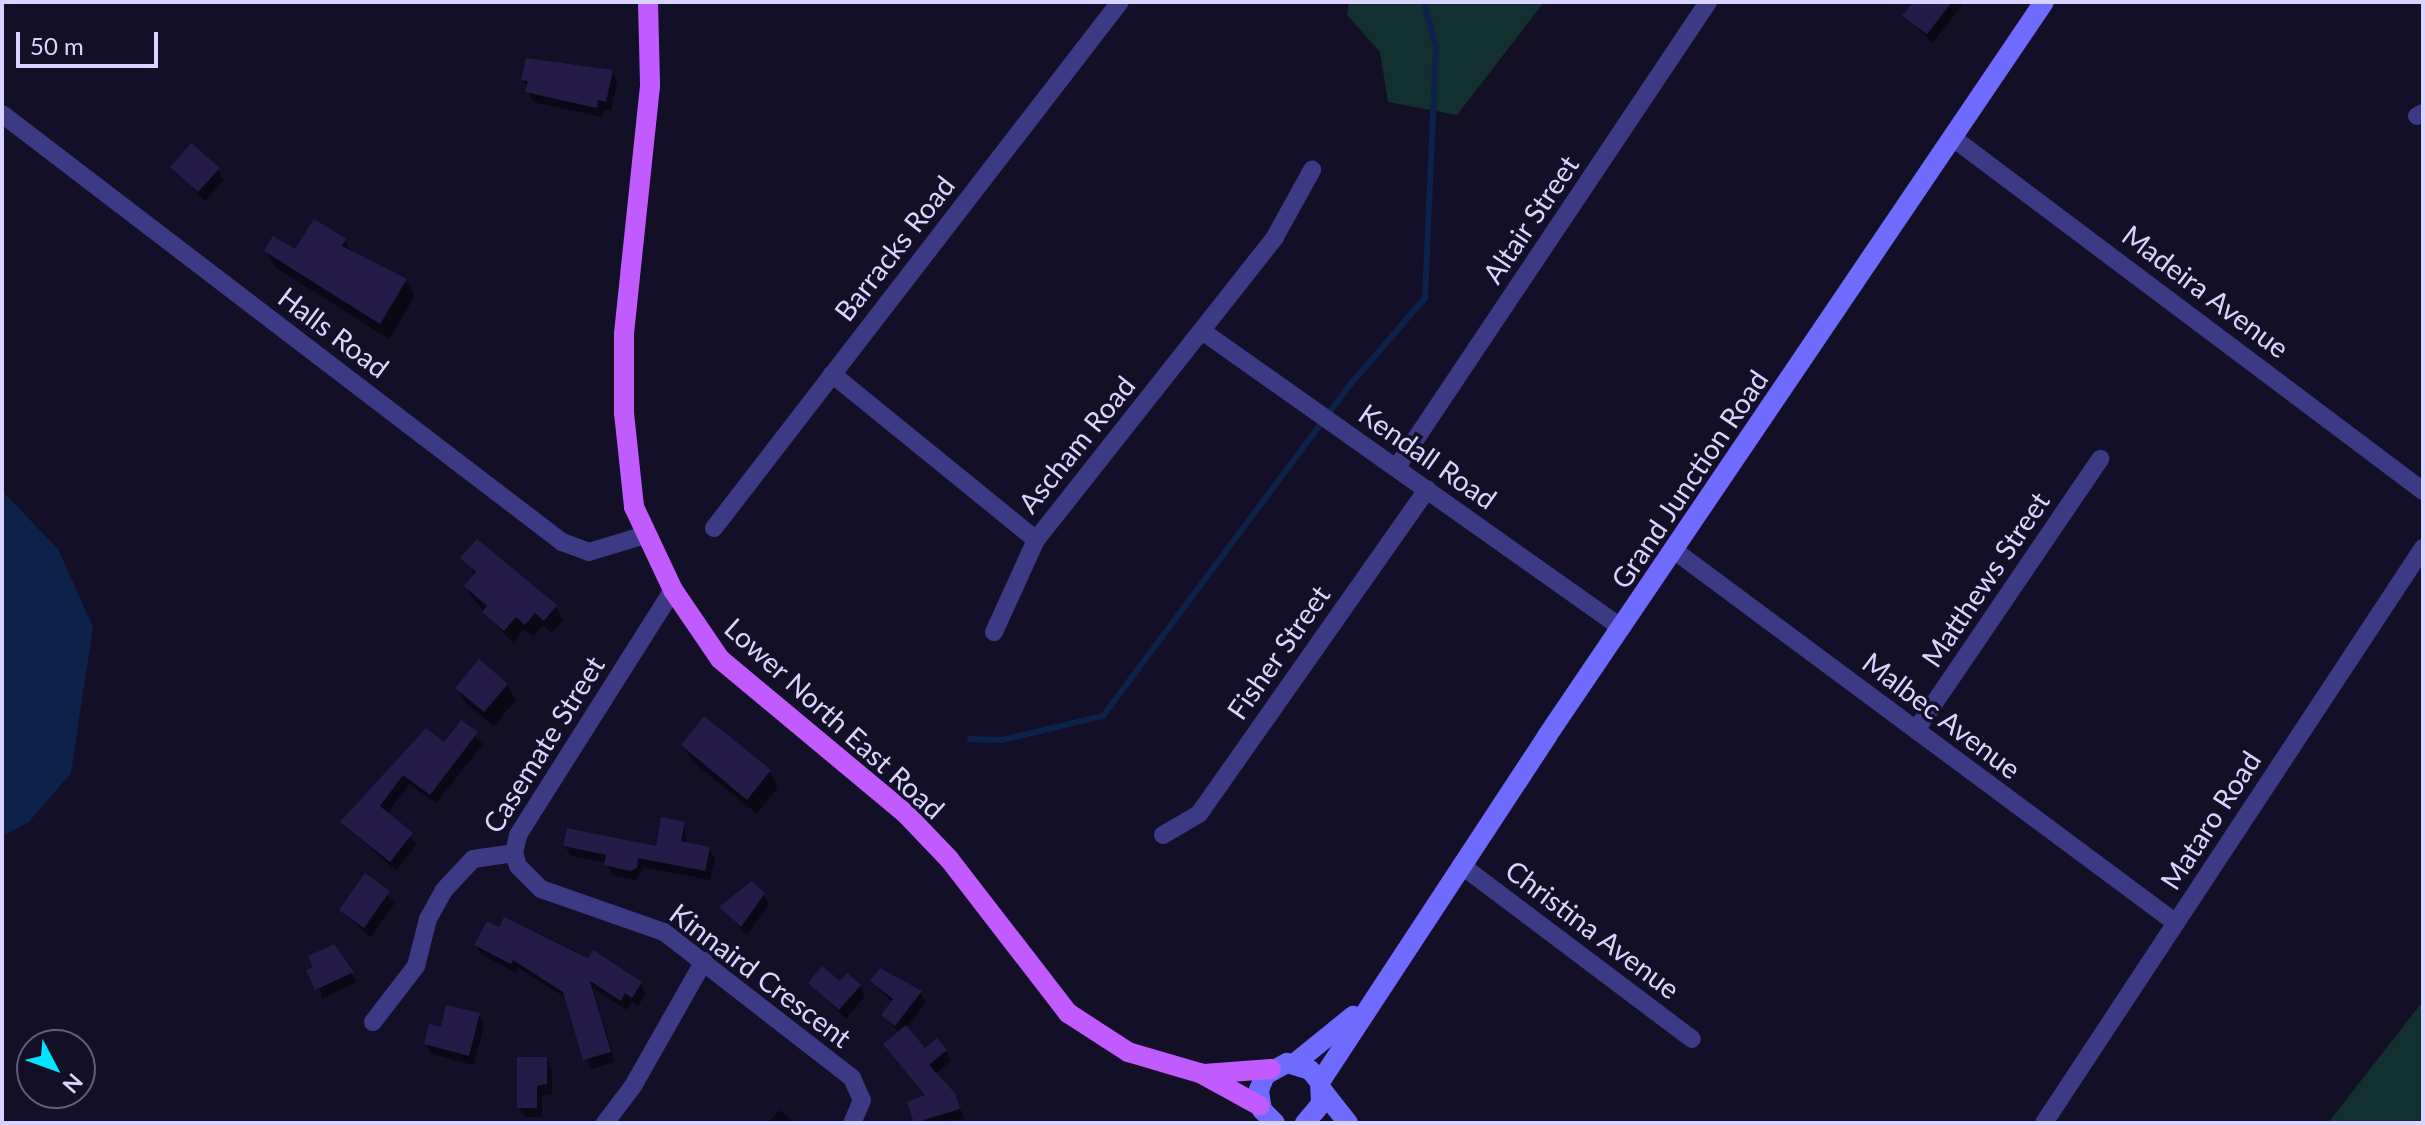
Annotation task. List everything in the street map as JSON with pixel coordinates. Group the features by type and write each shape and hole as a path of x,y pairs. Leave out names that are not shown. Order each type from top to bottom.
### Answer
{"main road":[{"name":"Lower North East Road","path":"648,2 650,86 624,349 628,471 645,535 673,590 720,659 905,813 949,859 1068,1013 1128,1052 1200,1073 1263,1116"},
{"name":"Grand Junction Road","path":"1305,1123 1318,1111 1321,1086 1461,865 2044,2"},
{"name":"Grand Junction Road","path":"1295,1063 1330,1038 1382,988"},
{"path":"1263,1116 1261,1082 1271,1069 1295,1063 1321,1086 1348,1123"},
{"name":"Lower North East Road","path":"1200,1073 1271,1069"}],"street":[{"name":"Barracks Road","path":"714,528 1120,2"},
{"name":"Altair Street","path":"1397,467 1708,2"},
{"name":"Halls Road","path":"2,114 562,542 589,552 645,535"},
{"name":"Madeira Avenue","path":"1953,138 2423,491"},
{"name":"Ascham Road","path":"832,374 1036,540 1275,237 1312,170"},
{"name":"Kendall Road","path":"1202,331 1622,628"},
{"name":"Matthews Street","path":"1916,730 2100,459"},
{"name":"Fisher Street","path":"1163,835 1199,814 1427,489"},
{"path":"994,632 1036,540"},
{"name":"Mataro Road","path":"2044,1123 2423,548"},
{"name":"Malbec Avenue","path":"1675,551 2176,923"},
{"name":"Casemate Street","path":"373,1022 416,966 434,904 453,879 473,859 514,853 527,819 673,590"},
{"name":"Kinnaird Crescent","path":"514,853 518,866 541,889 650,925 704,961 852,1078 862,1100 852,1123"},
{"name":"Christina Avenue","path":"1461,865 1692,1039"},
{"path":"605,1123 633,1086 704,961"}],"green space":[{"path":"1349,2 1544,2 1457,115 1388,102 1380,52 1347,15"},
{"path":"2423,1001 2423,1123 2328,1123"}],"water":[{"path":"2,491 58,549 93,627 71,773 29,822 2,836"}],"building":[{"path":"1913,2 1952,2 1927,34 1902,16"},
{"path":"526,58 613,70 606,102 598,100 597,108 525,92 528,81 521,80"},
{"path":"191,143 220,168 198,192 170,167"},
{"path":"314,219 346,239 342,246 407,279 380,324 264,251 273,236 295,249"},
{"path":"477,539 557,605 544,621 535,613 525,625 516,617 504,631 482,612 487,606 464,586 476,572 460,558"},
{"path":"479,659 508,684 484,712 455,688"},
{"path":"704,716 771,770 747,800 681,745"},
{"path":"461,720 478,732 430,795 403,775 380,806 413,833 390,862 340,822 426,728 444,742"},
{"path":"661,817 685,822 681,841 710,847 705,871 638,858 637,868 630,871 604,865 606,855 563,846 567,828 656,846"},
{"path":"365,873 390,891 364,928 339,910"},
{"path":"752,881 765,893 741,927 719,907"},
{"path":"504,917 588,958 593,950 642,982 632,998 625,993 621,1001 590,981 611,1052 583,1060 563,992 513,960 511,964 474,945 487,921 499,927"},
{"path":"334,944 354,972 315,990 306,970 313,967 308,956"},
{"path":"822,966 840,981 847,973 861,985 839,1010 808,983"},
{"path":"880,968 922,991 895,1026 881,1015 893,999 870,981"},
{"path":"446,1005 480,1013 469,1056 424,1044 429,1024 441,1027"},
{"path":"906,1025 925,1048 937,1038 947,1050 929,1065 955,1093 960,1109 914,1123 907,1102 925,1095 883,1044"},
{"path":"517,1057 547,1057 547,1084 537,1086 537,1108 517,1108"}],"waterway":[{"path":"970,739 1002,740 1103,716 1348,387 1425,298 1436,47 1424,2"}]}
